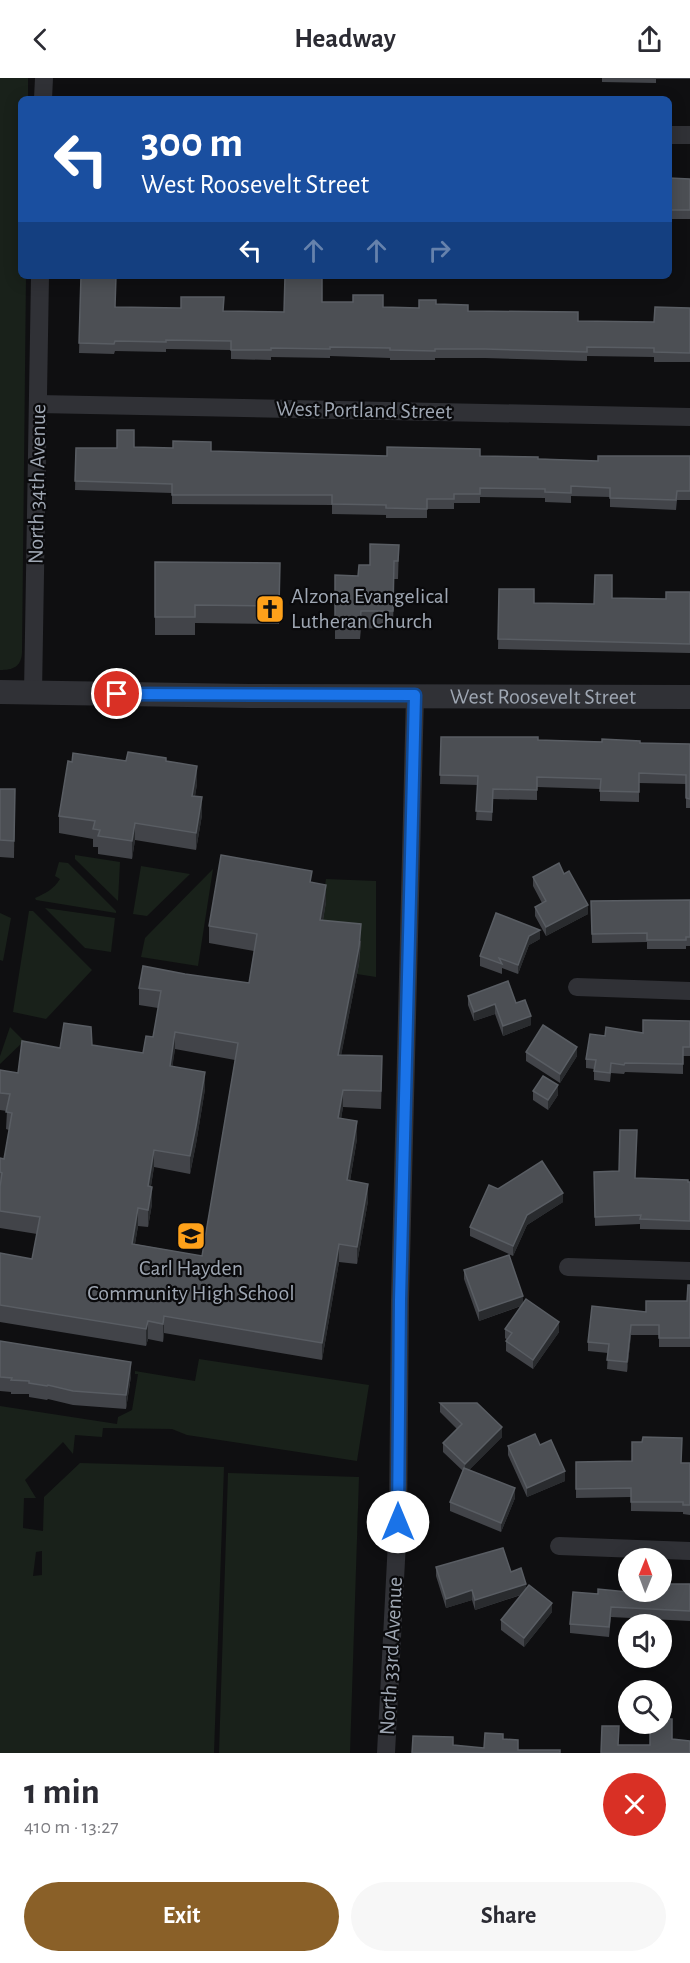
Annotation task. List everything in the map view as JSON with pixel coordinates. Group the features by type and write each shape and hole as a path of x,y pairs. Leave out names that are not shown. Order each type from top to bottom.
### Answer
{"street":[{"path":"43,96 44,78"},
{"path":"672,135 690,135"},
{"name":"North 34th Avenue","path":"33,693 40,279"},
{"name":"West Portland Street","path":"38,404 690,417"},
{"name":"West Roosevelt Street","path":"0,692 249,696 690,697"},
{"name":"North 33rd Avenue","path":"386,1753 398,1522 400,1300 415,695"},
{"path":"577,987 690,991"},
{"path":"568,1267 690,1271"},
{"path":"559,1546 690,1551"}],"shaded area":[{"path":"0,78 28,78 28,96 18,96 18,279 26,279 22,653 18,665 0,670"},
{"path":"75,855 120,862 118,901 75,859"},
{"path":"59,862 68,863 116,913 36,900 35,898 49,890 60,879 55,876"},
{"path":"141,866 190,874 147,916 133,914"},
{"path":"213,869 198,966 141,957 145,938"},
{"path":"326,879 376,881 376,977 312,967"},
{"path":"45,908 115,918 111,952 85,948"},
{"path":"29,911 33,911 92,970 46,1019 13,1012"},
{"path":"0,913 11,918 3,961 0,960"},
{"path":"10,1027 24,1041 0,1064 0,1056"},
{"path":"199,1359 369,1385 357,1461 187,1435 172,1429 103,1428 102,1437 75,1435 73,1454 63,1442 25,1480 36,1498 24,1498 23,1528 43,1531 44,1497 80,1463 224,1467 214,1753 0,1753 0,1406 117,1424 118,1417 132,1410 138,1374 135,1374 135,1371 195,1381","holes":["42,1551 42,1575 33,1576 36,1552"]},
{"path":"228,1473 359,1477 350,1753 219,1753"}],"building":[{"path":"672,178 690,179 690,210 672,210"},
{"path":"81,279 116,279 115,307 181,308 181,297 224,297 223,311 284,312 285,279 322,279 322,302 353,302 353,295 383,295 383,307 419,308 419,300 436,300 436,304 468,305 468,311 578,312 578,321 654,322 655,307 690,308 690,353 654,352 654,348 587,347 587,352 485,349 435,349 435,351 330,347 330,349 231,350 231,341 166,340 166,342 115,341 114,344 79,343"},
{"path":"117,430 134,430 134,447 173,448 173,441 211,442 211,451 387,456 387,447 480,449 480,456 598,461 598,456 690,456 690,491 677,491 676,500 610,498 610,488 571,486 571,493 545,492 545,489 480,488 480,494 454,494 454,499 427,499 427,509 386,508 386,505 332,504 332,495 172,495 172,484 75,481 76,448 117,448"},
{"path":"370,544 399,545 398,561 394,561 393,611 361,611 360,621 335,621 335,575 358,576 359,565 370,565"},
{"path":"155,562 280,563 279,606 195,605 195,617 155,617"},
{"path":"595,575 612,575 612,598 666,599 666,592 690,592 690,644 498,639 499,589 534,589 534,603 594,604"},
{"path":"441,737 538,737 538,740 602,742 602,739 640,741 640,743 690,744 690,799 686,798 686,775 639,773 639,792 600,791 601,779 537,777 537,790 493,789 492,812 476,811 478,776 440,775"},
{"path":"128,752 197,766 192,796 202,797 196,833 135,823 132,841 98,836 100,830 93,829 95,821 59,816 68,761 72,762 73,753 126,761"},
{"path":"0,789 15,789 14,841 0,840"},
{"path":"221,855 312,871 310,882 326,885 320,920 361,924 359,947 338,1055 382,1056 381,1091 343,1090 338,1118 357,1121 347,1180 368,1184 357,1247 339,1244 322,1343 164,1316 163,1324 148,1321 146,1329 0,1305 0,1253 32,1259 40,1217 0,1211 2,1173 0,1172 0,1158 4,1159 12,1113 6,1112 10,1094 0,1093 0,1070 18,1073 22,1041 60,1048 64,1023 91,1027 92,1045 143,1053 146,1036 153,1037 161,991 139,988 143,966 249,983 257,934 209,926","holes":["175,1032 238,1043 202,1256 132,1244 138,1208 148,1210 152,1187 148,1186 154,1150 190,1156 205,1072 170,1066"]},
{"path":"559,863 564,874 569,871 588,905 546,927 535,907 546,901 533,877"},
{"path":"690,900 690,937 686,937 686,940 647,940 647,933 592,934 591,901"},
{"path":"496,913 540,930 529,936 518,965 499,958 502,964 480,956"},
{"path":"508,981 516,1003 525,1000 531,1016 503,1026 495,1004 474,1012 468,996"},
{"path":"643,1020 690,1021 690,1047 683,1047 683,1064 625,1063 624,1065 611,1063 610,1073 594,1071 596,1060 586,1059 590,1034 605,1036 606,1027 643,1033"},
{"path":"543,1025 577,1047 560,1074 526,1052"},
{"path":"543,1076 558,1085 548,1100 533,1091"},
{"path":"620,1130 637,1130 635,1178 688,1180 690,1182 690,1221 640,1219 641,1215 595,1217 594,1172 619,1171"},
{"path":"542,1161 563,1193 527,1215 513,1246 470,1227 489,1185 498,1189"},
{"path":"509,1255 523,1296 479,1311 464,1270"},
{"path":"688,1285 690,1285 690,1338 659,1338 659,1325 631,1325 627,1362 607,1360 609,1344 588,1342 592,1306 646,1312 646,1301 687,1301"},
{"path":"526,1299 559,1322 533,1360 506,1341 512,1333 505,1329"},
{"path":"0,1341 131,1362 126,1395 73,1391 0,1377"},
{"path":"440,1403 477,1403 502,1427 465,1464 443,1443 462,1424"},
{"path":"535,1434 540,1445 551,1440 565,1471 527,1488 508,1446"},
{"path":"643,1437 682,1438 681,1463 690,1463 690,1505 683,1505 683,1502 631,1502 631,1488 576,1489 576,1462 632,1461 632,1442 642,1442"},
{"path":"464,1468 515,1488 501,1523 450,1502"},
{"path":"503,1548 511,1572 521,1568 526,1584 475,1600 472,1590 446,1599 436,1567"},
{"path":"672,1584 690,1584 690,1611 611,1607 609,1627 570,1624 573,1592 598,1594 598,1589 618,1591 618,1602 672,1602"},
{"path":"529,1585 552,1603 524,1638 501,1620"},
{"path":"602,1726 618,1726 618,1745 650,1745 650,1734 672,1734 672,1739 690,1741 690,1753 601,1753"},
{"path":"485,1733 503,1734 503,1739 518,1740 518,1750 560,1750 560,1753 412,1753 413,1736 453,1737 453,1745 484,1748"}],"place":[{"name":"Alzona Evangelical Lutheran Church","path":"270,609"},
{"name":"Carl Hayden Community High School","path":"191,1236"}],"route":[{"path":"117,694 415,695 400,1300 398,1522"}]}
